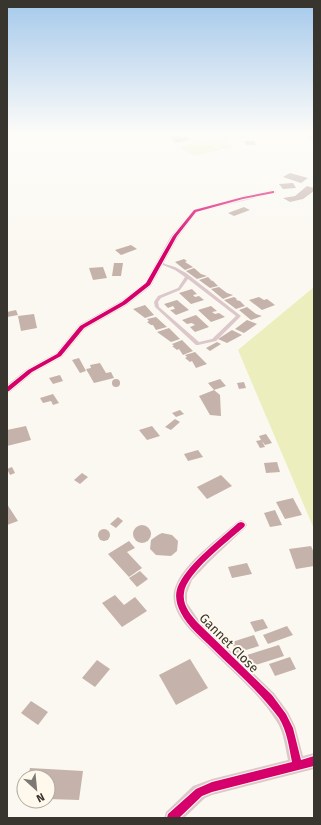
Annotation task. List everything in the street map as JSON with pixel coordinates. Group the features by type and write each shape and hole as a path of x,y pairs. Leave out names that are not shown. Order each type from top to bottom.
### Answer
{"street":[{"path":"7,390 30,371 59,354 78,331 88,323 124,303 142,290 153,279 160,262 175,236 195,211 243,198 273,192"},
{"name":"Gannet Close","path":"241,525 191,573 183,583 180,592 181,603 185,614 195,626 269,698 290,731 297,764"},
{"path":"172,818 199,792 297,764 314,761"}],"lane":[{"path":"160,262 165,266 175,268 187,277 239,316 214,340 198,344 157,307 156,302 159,297 179,289 187,277"}],"green space":[{"path":"314,287 314,529 238,350"}],"building":[{"path":"290,173 308,178 301,183 283,177"},
{"path":"293,183 296,188 283,189 279,184"},
{"path":"307,186 314,188 314,191 303,199 290,202 283,198 295,196"},
{"path":"244,207 250,210 234,216 228,213"},
{"path":"131,245 137,249 121,255 115,250"},
{"path":"184,259 187,261 185,262 193,267 185,270 175,262"},
{"path":"114,263 123,263 121,276 112,276"},
{"path":"103,267 107,278 93,280 89,268"},
{"path":"194,268 201,274 207,276 197,279 186,271"},
{"path":"208,277 218,286 210,288 199,280"},
{"path":"219,287 227,293 233,295 223,299 211,289"},
{"path":"192,289 197,294 193,295 195,297 199,296 204,300 191,304 179,293"},
{"path":"234,297 245,306 236,309 224,300"},
{"path":"259,297 264,300 267,299 275,305 262,310 249,300"},
{"path":"177,300 189,310 176,315 170,310 175,309 173,306 168,308 164,304"},
{"path":"145,305 154,315 145,318 133,309"},
{"path":"211,306 217,311 212,312 215,314 219,313 225,317 211,322 198,310"},
{"path":"247,307 256,314 262,316 251,320 239,310"},
{"path":"16,310 18,315 7,317 7,312"},
{"path":"34,314 37,328 21,331 18,316"},
{"path":"196,315 209,327 195,332 190,327 195,325 192,323 187,324 182,320"},
{"path":"156,317 167,327 156,330 153,325 147,322 149,321 147,319"},
{"path":"247,320 257,324 244,333 235,329"},
{"path":"169,328 180,339 171,342 157,332"},
{"path":"232,330 242,335 227,343 218,339"},
{"path":"182,340 193,351 183,355 179,349 177,350 172,346 174,346 172,344"},
{"path":"217,342 221,344 210,351 206,348"},
{"path":"195,352 207,364 196,368 192,361 190,362 185,358 187,357 185,355"},
{"path":"79,358 86,371 80,373 72,360"},
{"path":"100,363 106,373 111,372 114,378 94,383 86,369 91,368 90,365"},
{"path":"60,375 63,381 53,384 49,378"},
{"path":"116,379 119,380 119,386 116,387 113,386 112,383 113,380"},
{"path":"220,379 226,386 214,390 208,383"},
{"path":"244,382 246,388 239,389 237,383"},
{"path":"214,390 220,395 221,416 210,415 199,396"},
{"path":"53,394 59,403 53,405 51,401 43,403 40,398"},
{"path":"180,410 184,414 176,417 172,413"},
{"path":"175,419 180,422 171,430 165,427"},
{"path":"26,426 31,440 7,446 7,430"},
{"path":"152,426 160,436 147,440 139,430"},
{"path":"266,434 272,443 265,445 262,441 265,447 260,448 256,441 261,440 259,436"},
{"path":"198,450 203,457 188,461 184,454"},
{"path":"277,462 280,472 266,473 264,463"},
{"path":"12,467 15,473 10,475 7,469"},
{"path":"82,473 88,477 80,484 74,480"},
{"path":"221,475 232,486 207,499 197,487"},
{"path":"293,498 302,515 285,519 276,502"},
{"path":"7,504 18,521 7,525"},
{"path":"275,510 282,525 270,527 264,513"},
{"path":"118,517 123,521 116,528 110,524"},
{"path":"138,525 146,525 151,530 149,541 146,543 138,543 133,538 133,530"},
{"path":"102,529 106,529 110,535 106,541 102,541 98,537 98,533"},
{"path":"162,533 172,535 178,541 177,551 171,556 156,555 150,549 151,540"},
{"path":"129,541 135,548 127,552 142,568 129,577 108,554"},
{"path":"311,546 314,553 314,566 296,569 289,549"},
{"path":"247,563 252,574 232,578 228,567"},
{"path":"140,571 148,579 137,587 129,578"},
{"path":"115,595 124,605 135,597 147,611 122,627 102,603"},
{"path":"263,619 268,628 255,632 250,622"},
{"path":"287,626 293,635 268,644 263,635"},
{"path":"254,635 259,646 236,653 232,642"},
{"path":"279,645 284,656 252,666 247,655"},
{"path":"290,657 296,669 275,676 269,664"},
{"path":"190,659 208,688 176,705 159,675"},
{"path":"97,660 110,669 95,687 82,678"},
{"path":"31,701 48,712 38,725 21,713"},
{"path":"56,769 83,771 79,800 56,799"}],"cycle path":[{"path":"7,390 30,371 59,355 82,327 124,303 148,284 175,236 195,211 243,198 273,192"},
{"path":"241,525 205,557 188,576 182,585 180,593 181,603 184,611 195,626 269,698 283,717 290,731 297,765"},
{"path":"172,818 199,792 212,787 314,761"}]}
